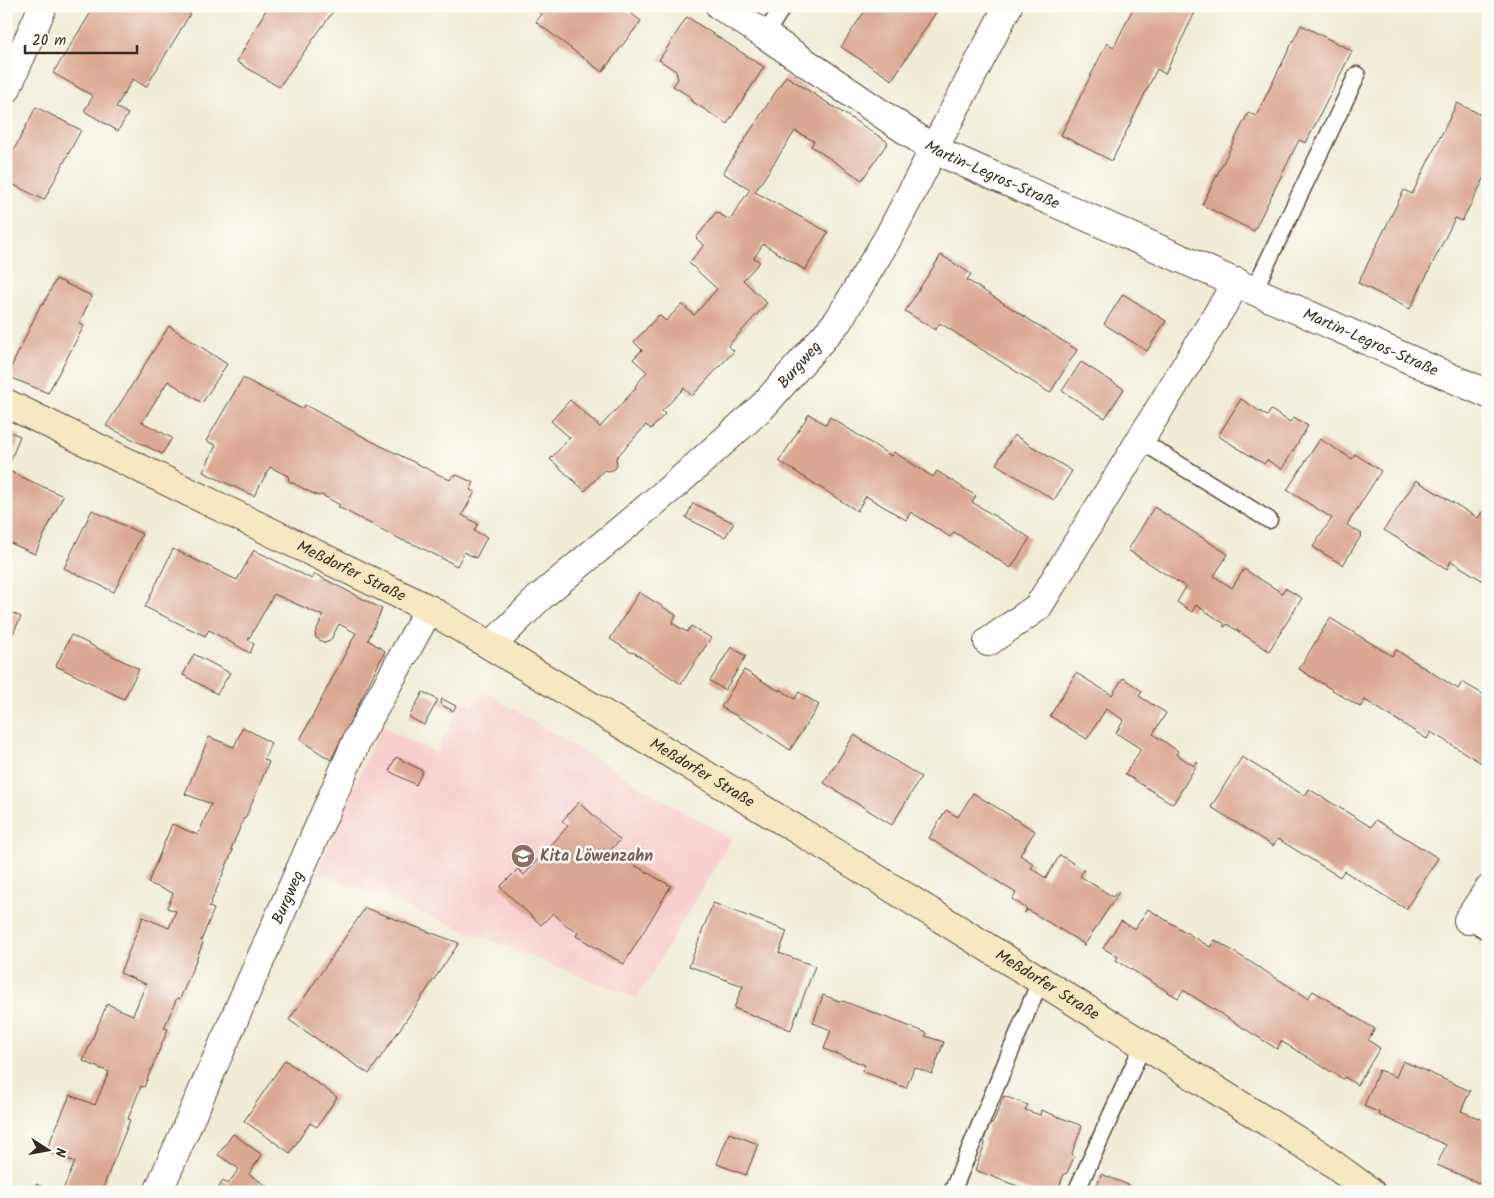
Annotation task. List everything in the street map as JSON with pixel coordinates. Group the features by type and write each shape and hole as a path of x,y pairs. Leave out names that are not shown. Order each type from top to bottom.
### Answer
{"street":[{"path":"6,90 44,6"},
{"name":"Martin-Legros-Straße","path":"720,6 765,34 935,150 1488,394"},
{"name":"Burgweg","path":"491,646 539,598 677,483 763,406 838,321 889,236 1008,6"},
{"path":"988,642 1038,607 1140,441 1245,286"},
{"name":"Meßdorfer Straße","path":"6,403 429,609 831,850 1319,1154 1370,1192"},
{"name":"Burgweg","path":"158,1192 358,738 429,609"},
{"path":"1478,926 1488,890"}],"lane":[{"path":"765,34 783,6"},
{"path":"1245,286 1357,75"},
{"path":"1140,441 1269,520"},
{"path":"952,1192 1040,981"},
{"path":"1076,1192 1143,1045"}],"shaded area":[{"name":"Kita Löwenzahn","path":"483,691 731,840 637,998 317,872 381,726 436,753 463,701 473,706"}],"building":[{"path":"95,6 143,6 153,12 157,6 195,6 146,87 133,79 116,107 128,114 118,131 84,111 93,96 53,73"},
{"path":"268,6 337,6 279,87 237,62"},
{"path":"532,6 621,6 641,21 602,72 536,22 542,14"},
{"path":"868,6 940,6 892,80 841,47"},
{"path":"1134,6 1198,6 1165,74 1157,69 1112,161 1061,135 1107,43 1114,47"},
{"path":"687,17 764,67 727,124 690,100 692,98 673,86 678,79 676,71 659,60"},
{"path":"1301,25 1352,51 1306,143 1299,140 1254,231 1202,205 1248,113 1256,116"},
{"path":"786,76 888,142 862,180 811,146 814,141 795,131 755,192 828,232 805,270 763,244 754,258 760,262 743,280 767,303 728,346 734,351 692,396 684,388 662,411 665,414 651,429 646,425 616,458 617,464 615,469 604,470 585,491 550,459 570,438 551,421 570,400 600,427 636,388 635,386 647,372 633,359 642,350 634,342 659,315 666,321 682,304 694,315 717,289 689,263 704,245 696,238 716,212 730,220 750,189 723,173"},
{"path":"1457,103 1488,118 1488,171 1462,221 1455,218 1410,309 1358,283 1404,190 1412,194"},
{"path":"36,107 81,130 44,200 6,181 6,165"},
{"path":"941,255 971,274 967,280 1077,350 1050,393 940,323 935,330 905,311"},
{"path":"56,279 92,296 79,323 84,326 48,393 7,376 41,304 43,305"},
{"path":"1123,294 1166,321 1147,351 1104,324"},
{"path":"169,326 227,364 202,403 168,381 142,422 172,438 162,454 106,426"},
{"path":"1081,362 1124,389 1105,418 1062,391"},
{"path":"243,378 302,409 305,405 373,442 450,480 453,475 457,475 474,483 470,490 475,492 462,515 478,524 474,531 487,537 476,558 464,552 457,566 338,507 340,505 289,481 288,476 270,467 254,496 203,472 216,445 206,441"},
{"path":"1241,399 1267,416 1271,410 1290,422 1294,417 1308,426 1282,469 1267,460 1264,464 1218,436"},
{"path":"809,414 826,425 830,417 891,456 894,452 933,477 937,471 976,496 972,502 1030,538 1011,568 954,532 950,537 911,512 906,520 866,496 857,511 779,461"},
{"path":"6,430 20,436 7,470 63,496 35,554 6,541"},
{"path":"1014,435 1072,471 1054,500 996,464"},
{"path":"1320,439 1352,459 1355,454 1381,471 1347,525 1362,534 1343,565 1313,547 1332,518 1287,490"},
{"path":"1416,480 1478,518 1483,511 1488,514 1488,584 1451,561 1447,569 1384,530"},
{"path":"693,503 734,523 725,537 686,518"},
{"path":"1154,507 1228,554 1214,576 1232,588 1244,569 1282,593 1285,588 1302,598 1269,651 1227,624 1225,627 1223,626 1225,624 1196,605 1192,612 1177,602 1186,587 1128,550"},
{"path":"92,510 142,534 114,592 64,568"},
{"path":"173,549 237,580 254,550 312,579 315,574 382,609 368,640 385,651 331,760 300,740 356,633 339,624 330,641 325,643 316,638 315,633 323,616 274,594 248,640 254,644 250,653 209,630 205,636 145,607"},
{"path":"639,592 676,615 672,623 687,632 691,626 711,638 681,684 610,639"},
{"path":"6,610 21,617 8,644 6,644"},
{"path":"1330,618 1392,656 1396,650 1458,689 1462,682 1488,697 1488,767 1431,732 1427,739 1365,700 1360,707 1299,669"},
{"path":"71,635 139,669 124,699 56,666"},
{"path":"731,647 746,656 725,690 710,681"},
{"path":"194,654 230,673 217,694 183,675"},
{"path":"744,670 795,699 799,692 819,705 790,750 756,727 721,707"},
{"path":"1076,673 1112,695 1123,678 1142,691 1139,696 1166,713 1153,734 1178,751 1176,754 1194,766 1196,762 1198,763 1173,804 1125,774 1141,749 1116,733 1124,720 1106,709 1087,739 1050,716"},
{"path":"423,692 438,700 424,725 409,717"},
{"path":"442,699 456,706 453,711 440,704"},
{"path":"243,727 271,743 264,759 269,762 231,849 233,850 209,907 214,909 201,941 203,943 180,999 177,998 164,1028 168,1029 144,1087 141,1086 128,1119 130,1120 101,1192 62,1192 75,1162 46,1151 70,1095 95,1105 109,1072 83,1061 107,1004 133,1015 146,984 120,973 143,917 169,928 176,911 167,908 173,893 148,883 172,824 198,835 211,804 185,794 209,737 234,747"},
{"path":"854,735 921,777 892,825 824,783"},
{"path":"396,757 423,771 416,785 389,771"},
{"path":"1242,757 1305,796 1309,789 1371,827 1376,820 1438,858 1406,909 1344,871 1340,877 1278,839 1273,846 1211,807"},
{"path":"973,793 1035,831 1020,855 1034,864 1031,868 1046,878 1060,855 1084,870 1080,876 1113,897 1117,891 1119,892 1084,946 1084,944 1028,910 1024,913 1027,909 1012,899 1016,893 929,838 946,810 958,817"},
{"path":"579,802 620,840 608,853 620,862 622,858 671,886 624,964 576,936 578,932 566,925 553,913 541,925 500,887 518,869 524,875 568,826 562,821"},
{"path":"713,903 787,931 779,953 815,966 791,1030 734,1008 743,986 689,966"},
{"path":"365,908 459,943 369,1074 289,1020"},
{"path":"1148,909 1210,947 1215,940 1308,998 1313,991 1375,1029 1368,1040 1380,1048 1357,1085 1345,1077 1343,1079 1281,1041 1277,1049 1183,990 1178,998 1116,960 1118,957 1103,948 1121,921 1135,929"},
{"path":"823,995 927,1033 925,1036 944,1042 932,1074 914,1067 906,1088 862,1071 865,1065 824,1049 831,1030 813,1023"},
{"path":"285,1060 337,1097 317,1127 310,1123 290,1153 244,1121"},
{"path":"1403,1061 1470,1091 1461,1111 1488,1122 1488,1187 1437,1165 1446,1145 1379,1115 1380,1113 1364,1106 1379,1070 1396,1077"},
{"path":"1004,1096 1028,1105 1025,1110 1040,1115 1041,1110 1082,1126 1072,1153 1074,1157 1067,1173 1064,1174 1057,1192 1033,1192 975,1170 985,1144 984,1140 989,1125 993,1123"},
{"path":"729,1133 758,1144 746,1175 717,1164"},
{"path":"233,1134 262,1155 249,1174 276,1192 216,1192 223,1181 228,1184 239,1169 218,1155"},
{"path":"1101,1174 1131,1186 1129,1192 1095,1192"},
{"path":"36,1184 55,1192 33,1192"}],"place":[{"name":"Kita Löwenzahn","path":"523,856"}]}
